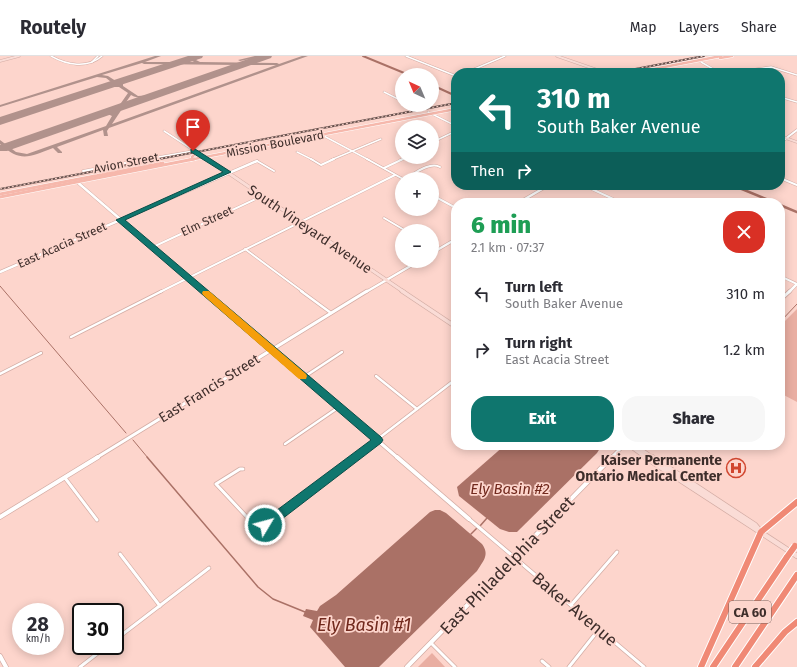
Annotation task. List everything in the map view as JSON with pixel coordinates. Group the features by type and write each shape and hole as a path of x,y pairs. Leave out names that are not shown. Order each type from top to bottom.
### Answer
{"highway":[{"path":"701,667 761,532 797,502"},
{"name":"CA 60","path":"713,667 796,545"},
{"name":"CA 60","path":"735,667 797,575"},
{"path":"755,667 785,632 797,622"}],"main road":[{"path":"0,60 11,56"},
{"path":"0,60 18,56"},
{"path":"556,56 592,68"},
{"path":"561,56 580,64"},
{"path":"659,68 721,56"},
{"path":"670,68 732,56"},
{"name":"Mission Boulevard","path":"0,194 76,181 451,109"},
{"name":"Mission Boulevard","path":"0,197 192,157 322,135 429,113"},
{"path":"787,137 797,141"},
{"path":"192,157 195,152"},
{"name":"South Vineyard Avenue","path":"202,156 228,172 451,324"},
{"path":"635,450 708,500 797,556"},
{"path":"642,450 755,525 761,532"}],"street":[{"path":"51,56 64,63 88,64 97,61 102,56"},
{"path":"88,64 94,61 98,56"},
{"path":"406,56 451,74"},
{"path":"477,68 505,56"},
{"path":"701,62 711,68"},
{"path":"764,68 774,68"},
{"path":"785,71 797,75"},
{"path":"384,92 395,98"},
{"path":"785,98 797,102"},
{"path":"429,113 451,124"},
{"path":"787,137 797,130"},
{"name":"South Vineyard Avenue","path":"164,131 202,156"},
{"path":"439,139 451,133"},
{"path":"322,135 395,175"},
{"path":"297,152 321,165 381,138"},
{"name":"Avion Street","path":"83,172 195,152"},
{"path":"257,161 274,171"},
{"name":"East Acacia Street","path":"0,272 228,172 257,161"},
{"path":"384,169 395,164"},
{"path":"418,172 432,165 437,164 440,167"},
{"path":"71,337 300,221 395,175"},
{"path":"785,180 797,185"},
{"path":"76,181 469,520"},
{"path":"527,198 540,190"},
{"path":"594,190 611,198"},
{"name":"Elm Street","path":"153,247 262,196"},
{"path":"439,199 451,205"},
{"path":"384,218 395,224"},
{"path":"439,249 451,243"},
{"path":"245,249 331,313"},
{"name":"East Francis Street","path":"0,517 271,349 406,268"},
{"path":"785,278 797,284 785,295"},
{"path":"304,377 342,352"},
{"path":"0,374 40,353"},
{"path":"376,376 417,409"},
{"path":"243,469 240,469 216,484 258,530 451,383"},
{"path":"284,444 339,407"},
{"name":"East Philadelphia Street","path":"407,667 619,450"},
{"path":"64,477 97,520"},
{"name":"Baker Avenue","path":"469,520 644,667"},
{"path":"571,606 617,552"},
{"path":"120,554 160,606"},
{"path":"124,633 209,568"},
{"path":"569,667 596,633 603,632"},
{"path":"431,643 455,667"},
{"path":"80,667 95,655"},
{"path":"0,656 6,667"},
{"path":"542,661 549,667"}],"shaded area":[{"path":"797,309 797,402 785,396 785,321"},
{"path":"432,653 445,667 418,667"}],"water":[{"name":"Ely Basin #2","path":"499,450 599,450 517,532 509,532 500,529 459,496 457,487"},
{"name":"Ely Basin #1","path":"440,510 446,513 482,544 486,555 485,558 477,571 379,667 345,667 310,627 313,620 303,616 306,609 317,611 320,606 336,595 430,512"}],"waterway":[{"path":"363,56 395,69"},
{"path":"439,88 451,94"},
{"path":"744,190 764,198"},
{"path":"785,207 797,212"},
{"path":"0,286 126,433"},
{"path":"785,317 797,304"},
{"path":"133,440 148,458"},
{"path":"147,457 258,587 273,599 305,612"},
{"path":"480,526 487,518"},
{"path":"471,534 477,528"}],"taxiway":[{"path":"0,106 159,56"},
{"path":"198,56 193,60 199,63"},
{"path":"240,60 262,56"},
{"path":"108,127 306,56"},
{"path":"144,63 277,64"},
{"path":"226,70 240,66"},
{"path":"99,76 107,77 120,86"},
{"path":"120,86 121,83 127,79"},
{"path":"105,86 120,86"},
{"path":"115,116 130,93 120,86"},
{"path":"129,92 137,97 152,96"},
{"path":"122,108 134,102"},
{"path":"101,113 111,113 115,116"},
{"path":"108,127 115,116"},
{"path":"54,146 108,127"},
{"path":"106,135 105,131 108,127"},
{"path":"0,141 14,153 22,155 32,154 54,146"},
{"path":"54,146 60,152"}],"runway":[{"path":"0,121 198,56"},
{"path":"3,148 267,56"}],"railway":[{"path":"640,68 704,56"},
{"path":"0,189 451,104"}],"slow traffic":[{"path":"206,293 287,364 303,376"}],"place":[{"name":"Kaiser Permanente Ontario Medical Center","path":"736,468"}],"route":[{"path":"193,151 228,172 120,220 287,364 378,440 265,525"}]}
